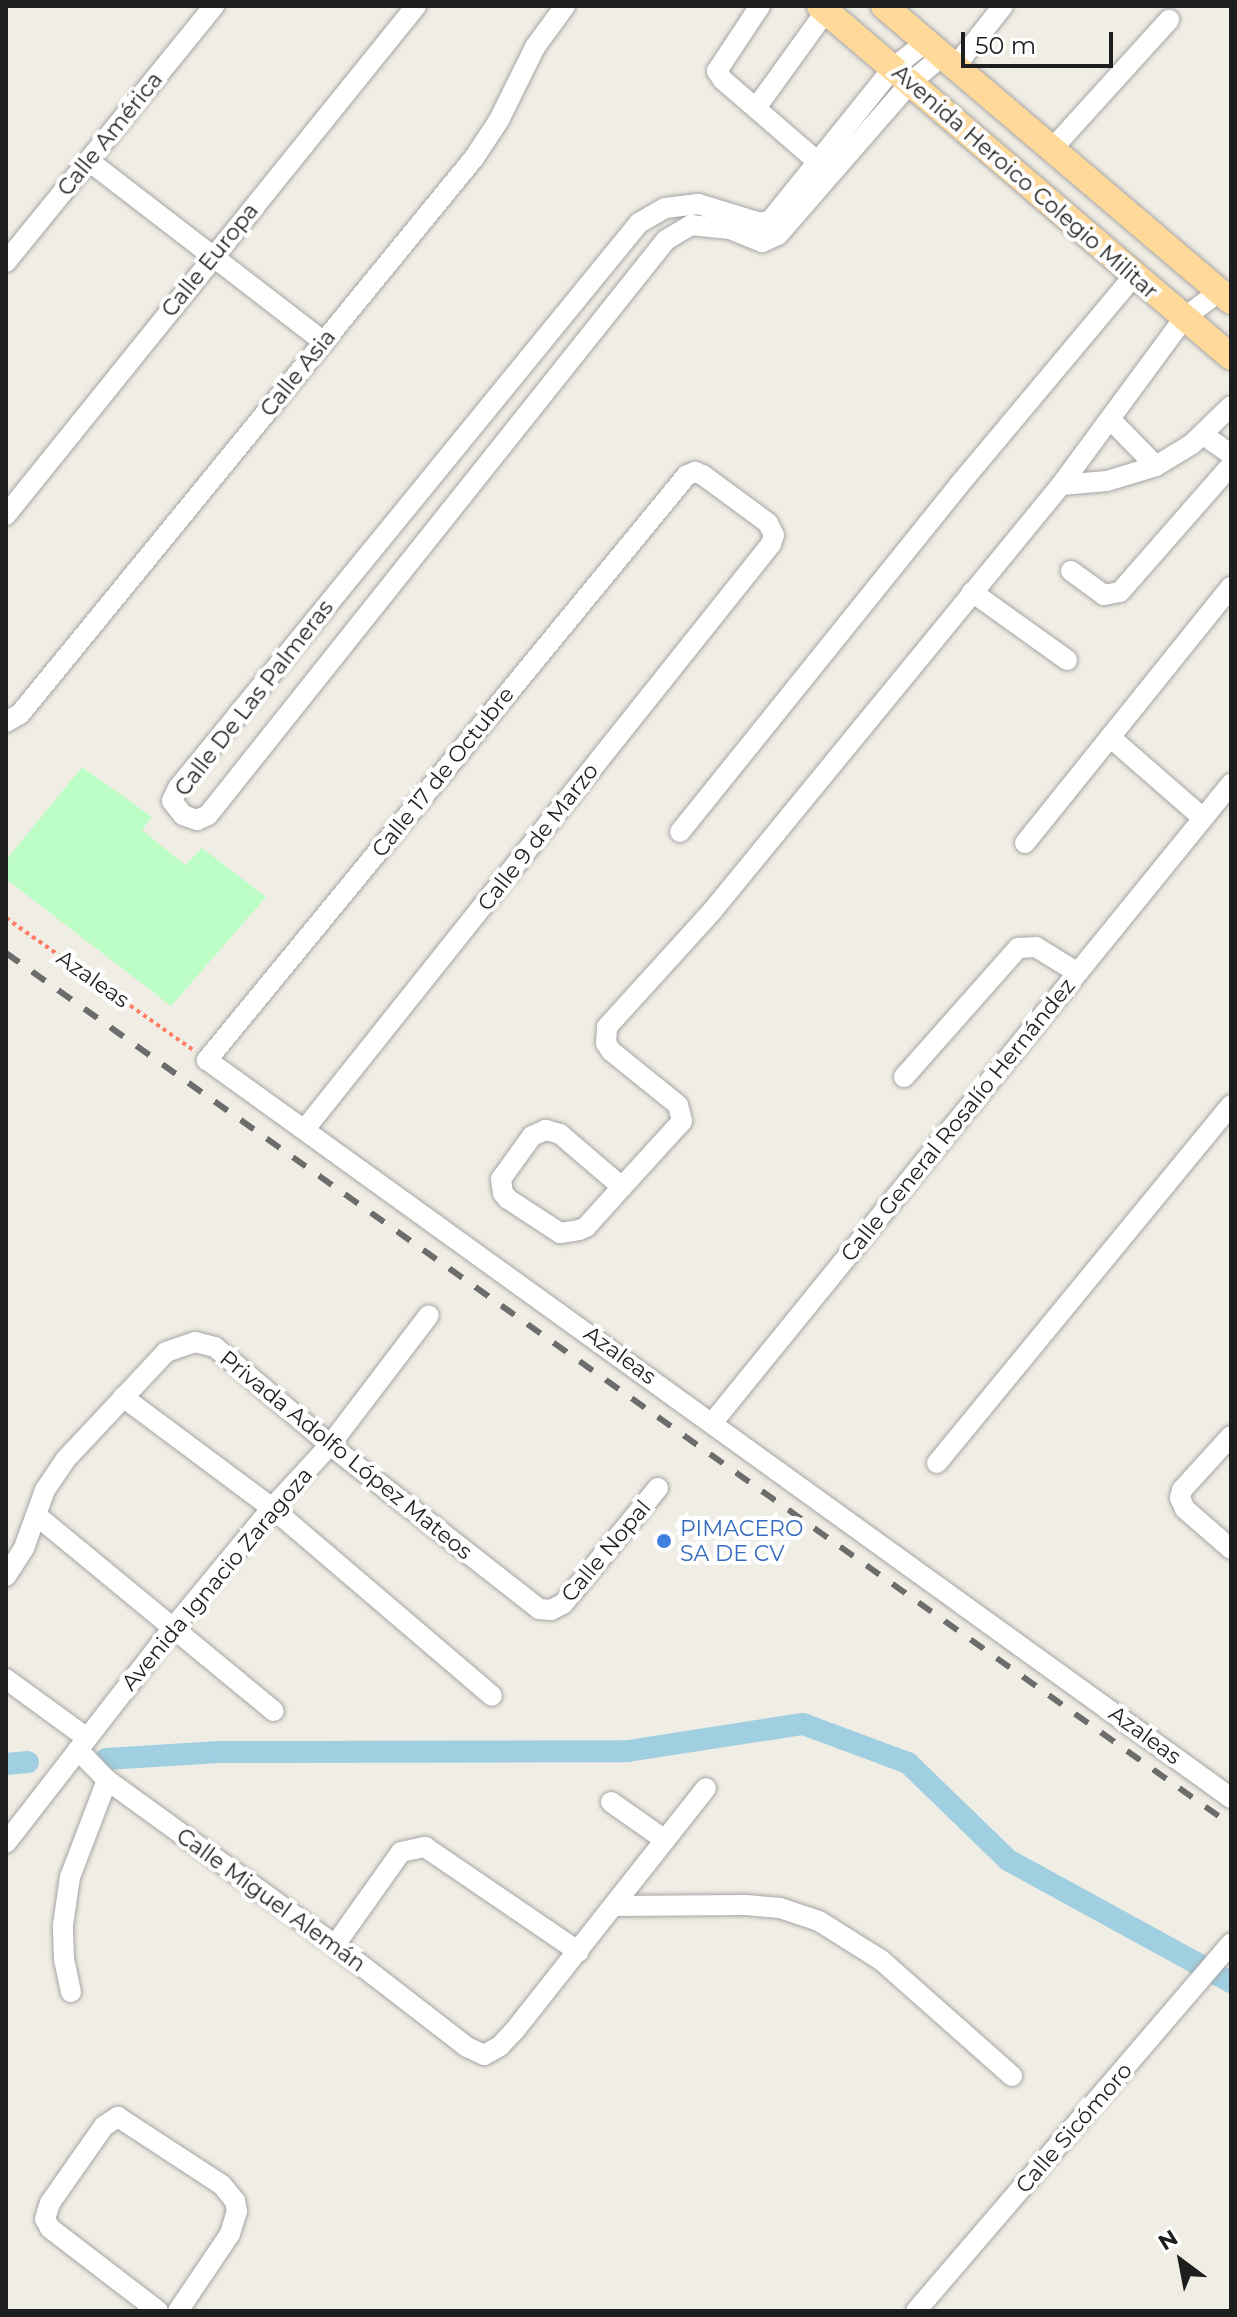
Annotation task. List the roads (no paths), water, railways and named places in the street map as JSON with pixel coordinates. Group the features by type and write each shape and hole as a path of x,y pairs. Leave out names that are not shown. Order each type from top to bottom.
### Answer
{"main road":[{"name":"Avenida Heroico Colegio Militar","path":"884,6 1225,296"},
{"name":"Avenida Heroico Colegio Militar","path":"823,9 1231,357"}],"street":[{"name":"Calle América","path":"6,262 214,6"},
{"name":"Calle Europa","path":"6,515 416,6"},
{"name":"Calle Asia","path":"6,722 20,714 474,158 499,120 535,47 565,6"},
{"path":"760,6 717,71 819,163"},
{"name":"Calle De Las Palmeras","path":"902,75 778,235 768,241 757,242 730,229 691,225 666,240 424,539 208,815 197,820 183,815 172,801 178,788 639,223 665,208 698,204 766,222 780,212 819,163 902,75 941,55 1003,6"},
{"path":"756,108 823,9"},
{"path":"1051,150 1169,20"},
{"path":"89,161 324,342"},
{"path":"680,206 691,225"},
{"path":"680,832 959,485 1134,276"},
{"path":"622,1187 560,1134 546,1130 532,1136 501,1179 503,1193 508,1199 560,1233 586,1227 622,1187 683,1116 678,1105 611,1051 606,1043 607,1027 713,910 1061,485 1184,318 1225,296"},
{"path":"1061,485 1107,481 1156,466 1202,434 1231,406"},
{"path":"1110,419 1156,466"},
{"path":"1202,434 1231,454"},
{"path":"1071,571 1104,595 1120,592 1231,465"},
{"name":"Calle 9 de Marzo","path":"305,1129 771,544 774,535 768,523 703,475 695,472 687,475 680,484"},
{"name":"Calle 17 de Octubre","path":"207,1060 680,484"},
{"path":"397,519 424,539"},
{"path":"972,592 1067,660"},
{"path":"1025,843 1228,597"},
{"path":"1110,737 1203,818"},
{"name":"Calle General Rosalío Hernández","path":"713,1422 1231,784"},
{"path":"904,1077 1018,948 1036,947 1078,973"},
{"name":"Azaleas","path":"207,1060 1231,1798"},
{"path":"937,1463 1231,1105"},
{"name":"Avenida Ignacio Zaragoza","path":"6,1843 173,1628 272,1508 330,1445 429,1315"},
{"name":"Privada Adolfo López Mateos","path":"6,1576 24,1548 45,1490 66,1459 166,1352 195,1342 215,1347 330,1445 529,1604 551,1610"},
{"path":"123,1397 272,1508 492,1696"},
{"path":"1231,1436 1182,1490 1182,1504 1231,1549"},
{"name":"Calle Nopal","path":"551,1610 563,1604 658,1488"},
{"path":"36,1515 274,1711"},
{"name":"Calle Miguel Alemán","path":"6,1679 82,1744 107,1780 335,1945 467,2047 484,2055 500,2046 579,1952"},
{"path":"71,1992 64,1959 63,1925 70,1877 107,1780"},
{"path":"335,1945 401,1852 425,1847 579,1952 706,1788"},
{"path":"611,1802 665,1840"},
{"path":"614,1906 746,1905 780,1908 819,1921 881,1960 1012,2076"},
{"name":"Calle Sicómoro","path":"916,2311 1231,1944"},
{"path":"158,2311 50,2228 45,2219 50,2203 104,2126 118,2117 222,2185 235,2201 237,2211 230,2234 178,2311"}],"waterway":[{"path":"106,1759 219,1752 628,1751 803,1724 908,1763 1008,1860 1231,1982"},
{"path":"6,1764 28,1762"}],"railway":[{"path":"6,953 1231,1825"}],"place":[{"name":"PIMACERO SA DE CV","path":"664,1541"}]}
